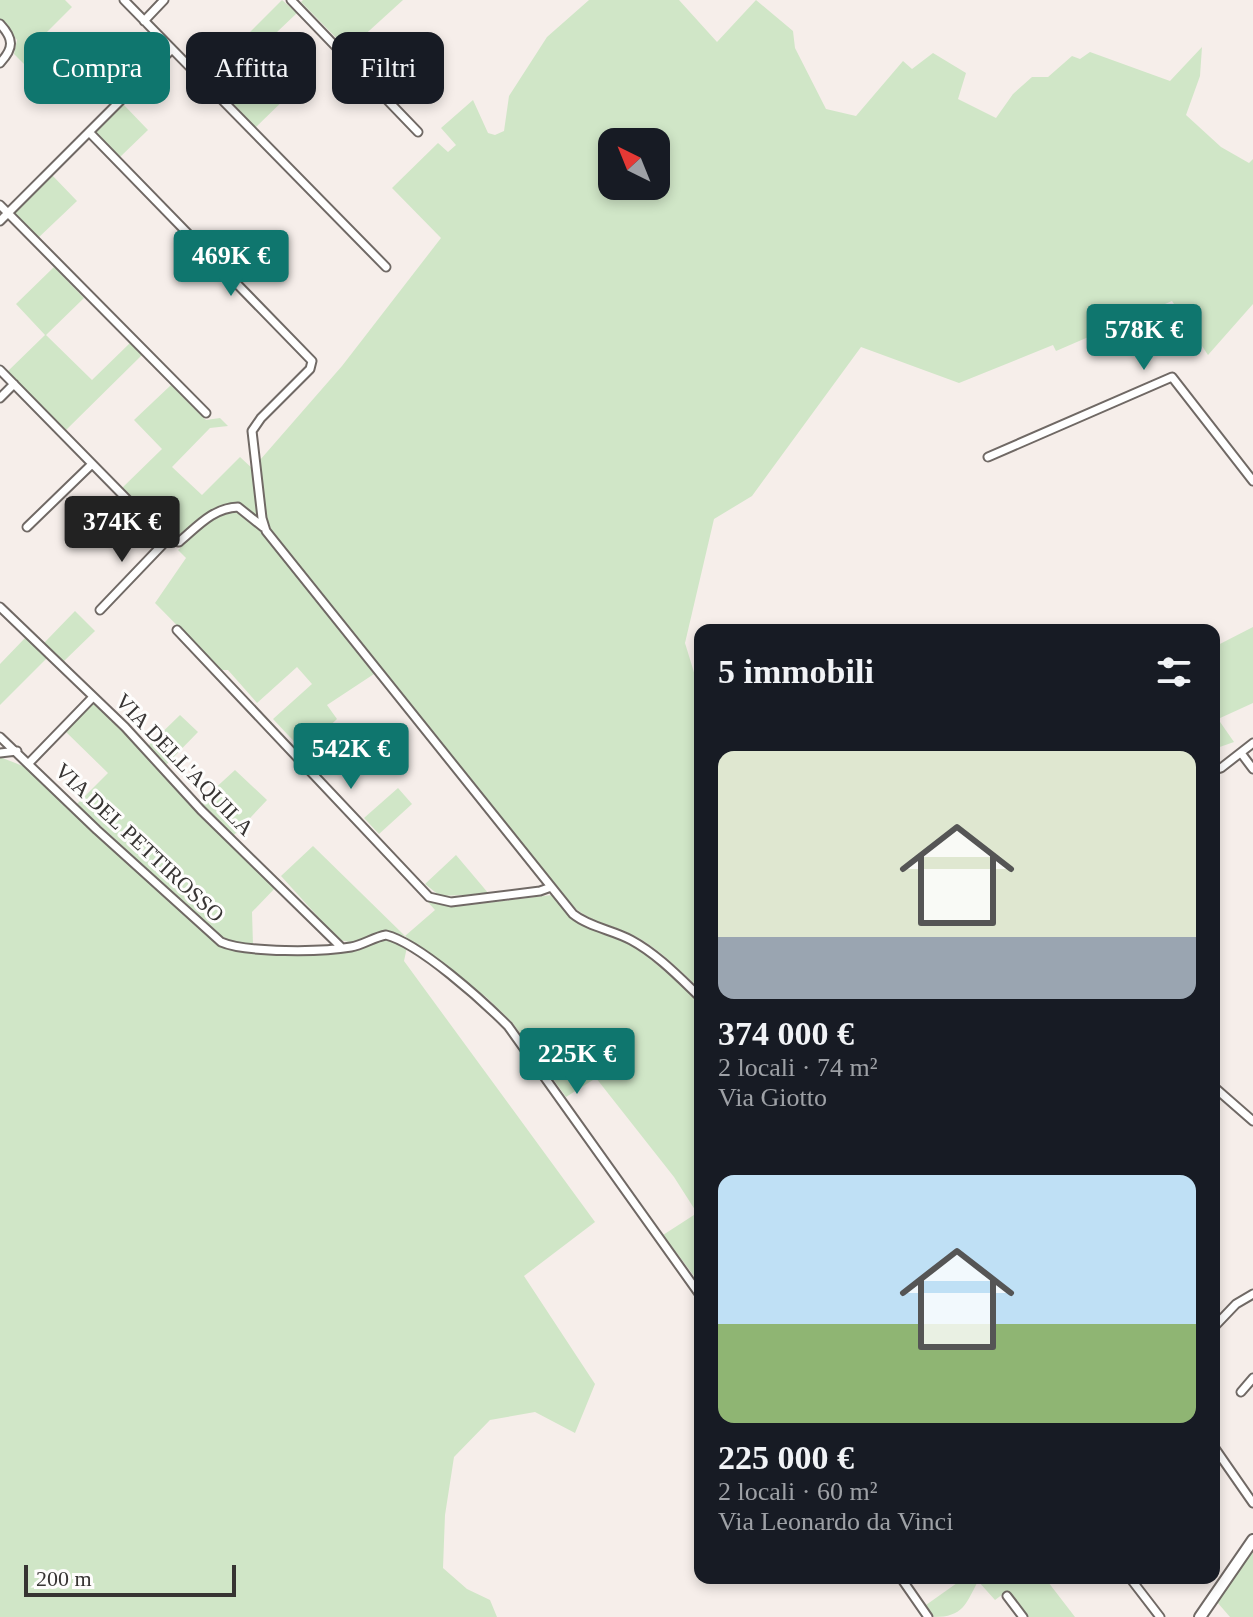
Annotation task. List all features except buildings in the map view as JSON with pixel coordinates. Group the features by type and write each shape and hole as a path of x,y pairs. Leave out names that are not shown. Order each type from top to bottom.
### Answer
{"main road":[{"path":"1200,1617 1253,1540"}],"street":[{"path":"124,0 386,267"},
{"path":"144,21 164,0"},
{"path":"291,0 418,132"},
{"path":"0,24 10,36 12,44 11,51 0,63"},
{"path":"0,221 171,50"},
{"path":"89,132 310,357 313,365 310,369 255,425 252,439 266,531"},
{"path":"0,205 206,413"},
{"path":"0,370 167,540 179,542 207,517 238,507 266,531 579,919 633,941 694,992"},
{"path":"988,457 1172,377 1253,481"},
{"path":"0,398 14,384"},
{"path":"27,527 92,464"},
{"path":"100,610 167,540"},
{"name":"VIA DELL'AQUILA","path":"0,607 342,948"},
{"path":"177,630 429,897 451,902 551,887"},
{"path":"29,763 93,697"},
{"name":"VIA DEL PETTIROSSO","path":"0,737 221,942 243,948 342,948 386,935 407,943 472,991 508,1026 694,1287"},
{"path":"1220,768 1253,743"},
{"path":"0,753 17,751"},
{"path":"1241,753 1253,769"},
{"path":"318,949 324,940 324,930"},
{"path":"1220,1092 1253,1121"},
{"path":"1220,1321 1236,1304 1253,1294"},
{"path":"1241,1392 1253,1378"},
{"path":"1220,1455 1252,1500"},
{"path":"905,1584 928,1617"},
{"path":"1135,1584 1160,1617"},
{"path":"1007,1596 1023,1617"}],"green space":[{"path":"0,0 65,0 72,7 47,32 24,32 24,64 14,54 17,40 0,19"},
{"path":"282,0 297,13 277,32 250,32"},
{"path":"403,0 368,32 332,34 301,2"},
{"path":"589,0 679,0 717,42 756,0 793,31 795,48 826,109 856,116 903,61 912,69 933,53 966,73 958,99 996,118 1013,94 1032,77 1048,77 1072,56 1080,59 1090,52 1170,81 1202,47 1200,76 1186,115 1221,147 1249,163 1253,159 1253,304 1208,355 1172,301 1056,351 1053,345 959,383 861,347 752,496 714,519 685,643 694,672 694,983 650,945 574,907 270,532 265,518 260,460 342,366 441,238 392,188 438,143 448,152 456,145 441,128 473,100 488,133 495,135 504,131 509,96 547,37"},
{"path":"123,104 148,130 120,157 95,131"},
{"path":"231,104 280,104 255,128"},
{"path":"51,174 77,201 37,239 12,213"},
{"path":"54,267 84,298 46,335 92,380 130,343 142,355 65,431 7,372 45,335 16,304"},
{"path":"171,385 206,420 220,418 228,426 210,428 172,467 202,495 240,457 254,470 257,516 241,506 228,504 217,507 187,531 177,535 165,533 122,488 162,449 134,420"},
{"path":"229,511 238,511 254,523 374,674 327,705 337,719 303,751 273,719 312,684 297,667 257,703 228,670 221,670 155,603 186,558 178,550 209,520"},
{"path":"75,611 95,631 63,662 44,643"},
{"path":"1253,627 1253,703 1220,718 1220,644"},
{"path":"26,637 47,658 0,705 0,664"},
{"path":"93,703 278,885 252,912 253,945 222,939 77,804 108,773 66,732"},
{"path":"180,715 198,732 164,767 147,747"},
{"path":"1220,722 1234,742 1220,747"},
{"path":"0,757 28,768 225,947 253,951 339,951 389,939 407,947 404,961 595,1222 524,1276 595,1384 575,1433 535,1412 490,1420 454,1457 445,1515 443,1568 467,1589 490,1600 497,1617 0,1617"},
{"path":"235,770 267,800 234,835 199,803"},
{"path":"398,788 412,804 379,834 364,818"},
{"path":"313,846 405,936 384,932 355,943 339,940 281,876"},
{"path":"456,855 489,894 440,896 425,884"},
{"path":"552,895 575,920 632,943 694,997 694,1208 674,1177 596,1078 566,1097 512,1022 486,997 405,936 435,910 428,902 452,907"},
{"path":"694,1215 694,1276 663,1235"},
{"path":"1253,1548 1253,1617 1230,1617 1217,1602"},
{"path":"956,1584 976,1584 962,1608 951,1615 934,1617 926,1605"},
{"path":"981,1584 1050,1584 1075,1617 1027,1617 1007,1591 995,1600"}]}
